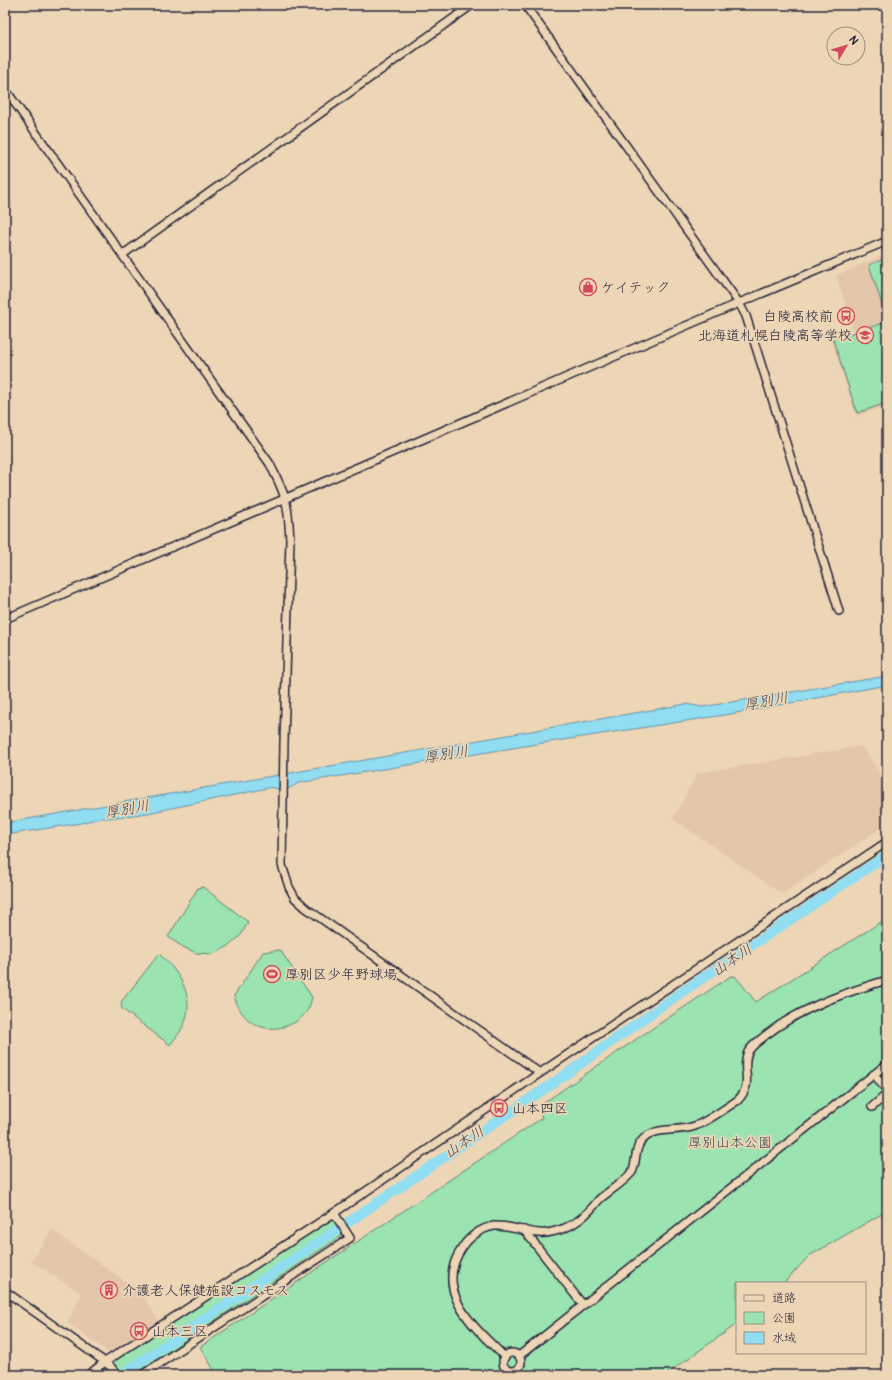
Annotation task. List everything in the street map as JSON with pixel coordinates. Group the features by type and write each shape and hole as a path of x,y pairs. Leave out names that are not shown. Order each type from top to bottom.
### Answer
{"street":[{"path":"122,255 472,5"},
{"path":"525,5 739,303 746,316 839,611"},
{"path":"5,89 270,464 285,499 290,540 282,865 289,887 295,898 306,908 540,1073"},
{"path":"5,619 739,303 887,241"},
{"path":"88,1375 105,1362 334,1213 540,1073 887,842"},
{"path":"505,1357 481,1334 457,1304 453,1291 453,1266 459,1252 467,1241 477,1233 492,1226 522,1228 539,1233 551,1232 571,1225 632,1173 635,1166 636,1151 645,1137 659,1131 694,1127 738,1100 743,1094 746,1086 746,1065 749,1050 779,1025 807,1009 840,995 887,980"},
{"path":"519,1356 887,1064"},
{"path":"872,1106 887,1092 874,1074"},
{"path":"142,1375 349,1236 334,1213"},
{"path":"522,1228 583,1305"},
{"path":"5,1291 105,1362 116,1374"},
{"path":"512,1353 519,1356 521,1366 513,1371 507,1370 503,1361 505,1357 512,1353"}],"shaded area":[{"name":"北海道札幌白陵高等学校","path":"887,254 887,406 856,416 831,339 854,332 836,275"},
{"path":"862,746 887,785 887,824 782,894 673,819 697,773"},
{"path":"52,1230 141,1292 159,1322 108,1352 67,1323 82,1294 31,1261"}],"green space":[{"path":"887,258 887,320 869,265"},
{"path":"887,322 887,403 857,413 833,339"},
{"path":"203,887 248,922 241,935 229,946 213,954 196,953 183,947 168,937 198,888"},
{"name":"厚別山本公園","path":"887,918 887,1211 809,1256 785,1282 736,1282 736,1325 665,1375 217,1375 200,1347 542,1118 540,1110 542,1104 731,976 735,976 756,1002"},
{"name":"厚別区少年野球場","path":"280,950 312,997 308,1009 297,1021 282,1027 265,1028 247,1019 240,1010 234,996 263,952"},
{"path":"159,954 180,979 185,988 187,998 188,1009 186,1019 181,1030 170,1045 122,1009 121,1002"},
{"path":"330,1215 343,1235 133,1375 94,1375"}],"water":[{"name":"厚別川","path":"887,676 887,685 731,714 298,783 286,789 270,788 148,813 100,818 81,823 5,835 5,823 686,704 702,707"}],"waterway":[{"name":"山本川","path":"121,1375 562,1077 673,998 887,855"}],"place":[{"name":"ケイテック","path":"588,287"},
{"name":"白陵高校前","path":"846,316"},
{"name":"北海道札幌白陵高等学校","path":"865,335"},
{"name":"厚別区少年野球場","path":"272,974"},
{"name":"山本四区","path":"499,1108"},
{"name":"介護老人保健施設コスモス","path":"109,1290"},
{"name":"山本三区","path":"139,1331"}]}
